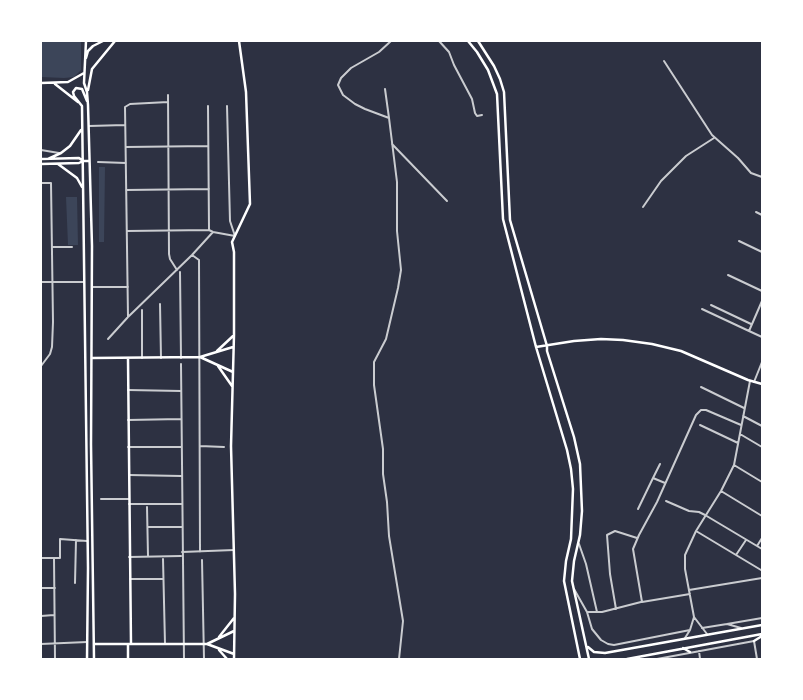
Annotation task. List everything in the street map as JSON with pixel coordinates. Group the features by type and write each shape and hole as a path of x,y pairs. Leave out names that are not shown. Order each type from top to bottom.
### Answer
{"main road":[{"path":"86,41 84,83 87,92 89,126 92,288 94,659"},
{"path":"85,62 88,51 102,41"},
{"path":"87,92 92,69 116,41"},
{"path":"234,659 232,386 234,252 232,242 250,204 246,92 239,41"},
{"path":"468,41 488,70 497,94 503,221 571,469 573,489 570,539 564,581 580,659"},
{"path":"478,41 494,66 504,92 510,220 547,346 547,352 574,437 580,464 582,512 579,544 574,561 572,581 589,650 599,653 762,625"},
{"path":"41,82 68,82 84,73"},
{"path":"54,83 82,106"},
{"path":"87,659 88,568 83,161 82,106 74,96 74,90 77,87 82,89 88,105"},
{"path":"48,159 70,146 82,129"},
{"path":"82,138 86,145 88,139"},
{"path":"41,159 80,158 83,161"},
{"path":"41,164 89,161"},
{"path":"56,164 77,178 83,190"},
{"path":"503,221 510,220"},
{"path":"217,351 234,334"},
{"path":"536,347 601,339 652,344 681,352 750,381 762,384"},
{"path":"92,358 200,357 233,347"},
{"path":"200,357 233,372"},
{"path":"128,359 130,580 128,659"},
{"path":"217,365 232,386"},
{"path":"88,568 94,568"},
{"path":"564,581 572,581"},
{"path":"218,638 235,616"},
{"path":"205,644 234,631"},
{"path":"755,640 762,637"},
{"path":"627,659 651,653 762,637"},
{"path":"94,644 205,644 234,654"},
{"path":"587,644 589,659"},
{"path":"650,645 651,653"},
{"path":"682,648 690,652"},
{"path":"218,649 227,659"}],"street":[{"path":"389,118 355,104 343,95 338,85 341,78 351,68 379,52 391,41"},
{"path":"439,41 449,52 472,99 475,113 477,116 482,116"},
{"path":"664,61 714,138 738,158 751,172 762,177"},
{"path":"385,89 397,182 397,231 401,270 388,331 374,362 374,377 383,448 383,474 389,536 403,621 399,659"},
{"path":"168,95 168,254 177,270"},
{"path":"128,317 125,107 130,104 168,102"},
{"path":"208,106 209,230"},
{"path":"127,231 209,230 235,236 230,221 228,106"},
{"path":"89,126 126,125"},
{"path":"643,207 661,181 686,156 714,138"},
{"path":"392,144 447,201"},
{"path":"126,147 208,146"},
{"path":"41,150 60,153"},
{"path":"98,162 126,162"},
{"path":"41,184 50,183 53,282 52,347 50,354 41,366"},
{"path":"126,190 210,189"},
{"path":"756,212 762,215"},
{"path":"108,339 213,232"},
{"path":"739,241 762,252"},
{"path":"52,247 72,248"},
{"path":"192,255 199,260 200,552"},
{"path":"180,272 181,358"},
{"path":"728,275 762,291"},
{"path":"41,282 85,282"},
{"path":"92,288 128,287"},
{"path":"749,331 762,301"},
{"path":"160,304 161,358"},
{"path":"711,305 751,324"},
{"path":"702,309 762,337"},
{"path":"142,310 142,359"},
{"path":"754,382 762,362"},
{"path":"181,364 184,659"},
{"path":"707,634 694,617 684,555 696,530 734,465 750,381"},
{"path":"701,387 744,408"},
{"path":"128,390 181,391"},
{"path":"642,602 633,549 696,415 701,410 706,410 741,425"},
{"path":"742,416 762,426"},
{"path":"128,420 181,419"},
{"path":"700,425 738,443"},
{"path":"740,434 762,447"},
{"path":"200,446 224,447"},
{"path":"128,447 182,448"},
{"path":"638,509 660,464"},
{"path":"734,465 762,482"},
{"path":"128,475 182,476"},
{"path":"653,478 665,483"},
{"path":"720,491 762,516"},
{"path":"101,499 129,499"},
{"path":"666,501 689,511 699,512 762,549"},
{"path":"129,504 182,504"},
{"path":"147,507 148,556"},
{"path":"148,527 182,527"},
{"path":"696,530 761,570"},
{"path":"616,609 610,574 607,535 615,531 637,538"},
{"path":"757,546 762,538"},
{"path":"41,558 60,558 60,539 87,541"},
{"path":"76,540 76,583"},
{"path":"736,555 746,540"},
{"path":"579,544 586,564 597,612"},
{"path":"182,552 234,550"},
{"path":"129,557 182,556"},
{"path":"54,558 55,659"},
{"path":"163,559 165,644"},
{"path":"202,560 204,659"},
{"path":"130,580 163,578"},
{"path":"689,590 762,578"},
{"path":"41,588 55,588"},
{"path":"574,589 587,612 592,629 601,640 614,645 690,630"},
{"path":"587,612 616,609 642,602 690,594"},
{"path":"41,616 54,616"},
{"path":"685,638 694,617"},
{"path":"701,628 762,618"},
{"path":"727,624 741,628"},
{"path":"657,659 755,640 758,659"},
{"path":"41,644 87,642"},
{"path":"699,651 700,659"}],"shaded area":[{"path":"41,41 81,41 81,70 74,77 41,77"},
{"path":"99,167 105,167 104,242 99,242"},
{"path":"66,197 77,197 78,245 68,245"}]}
